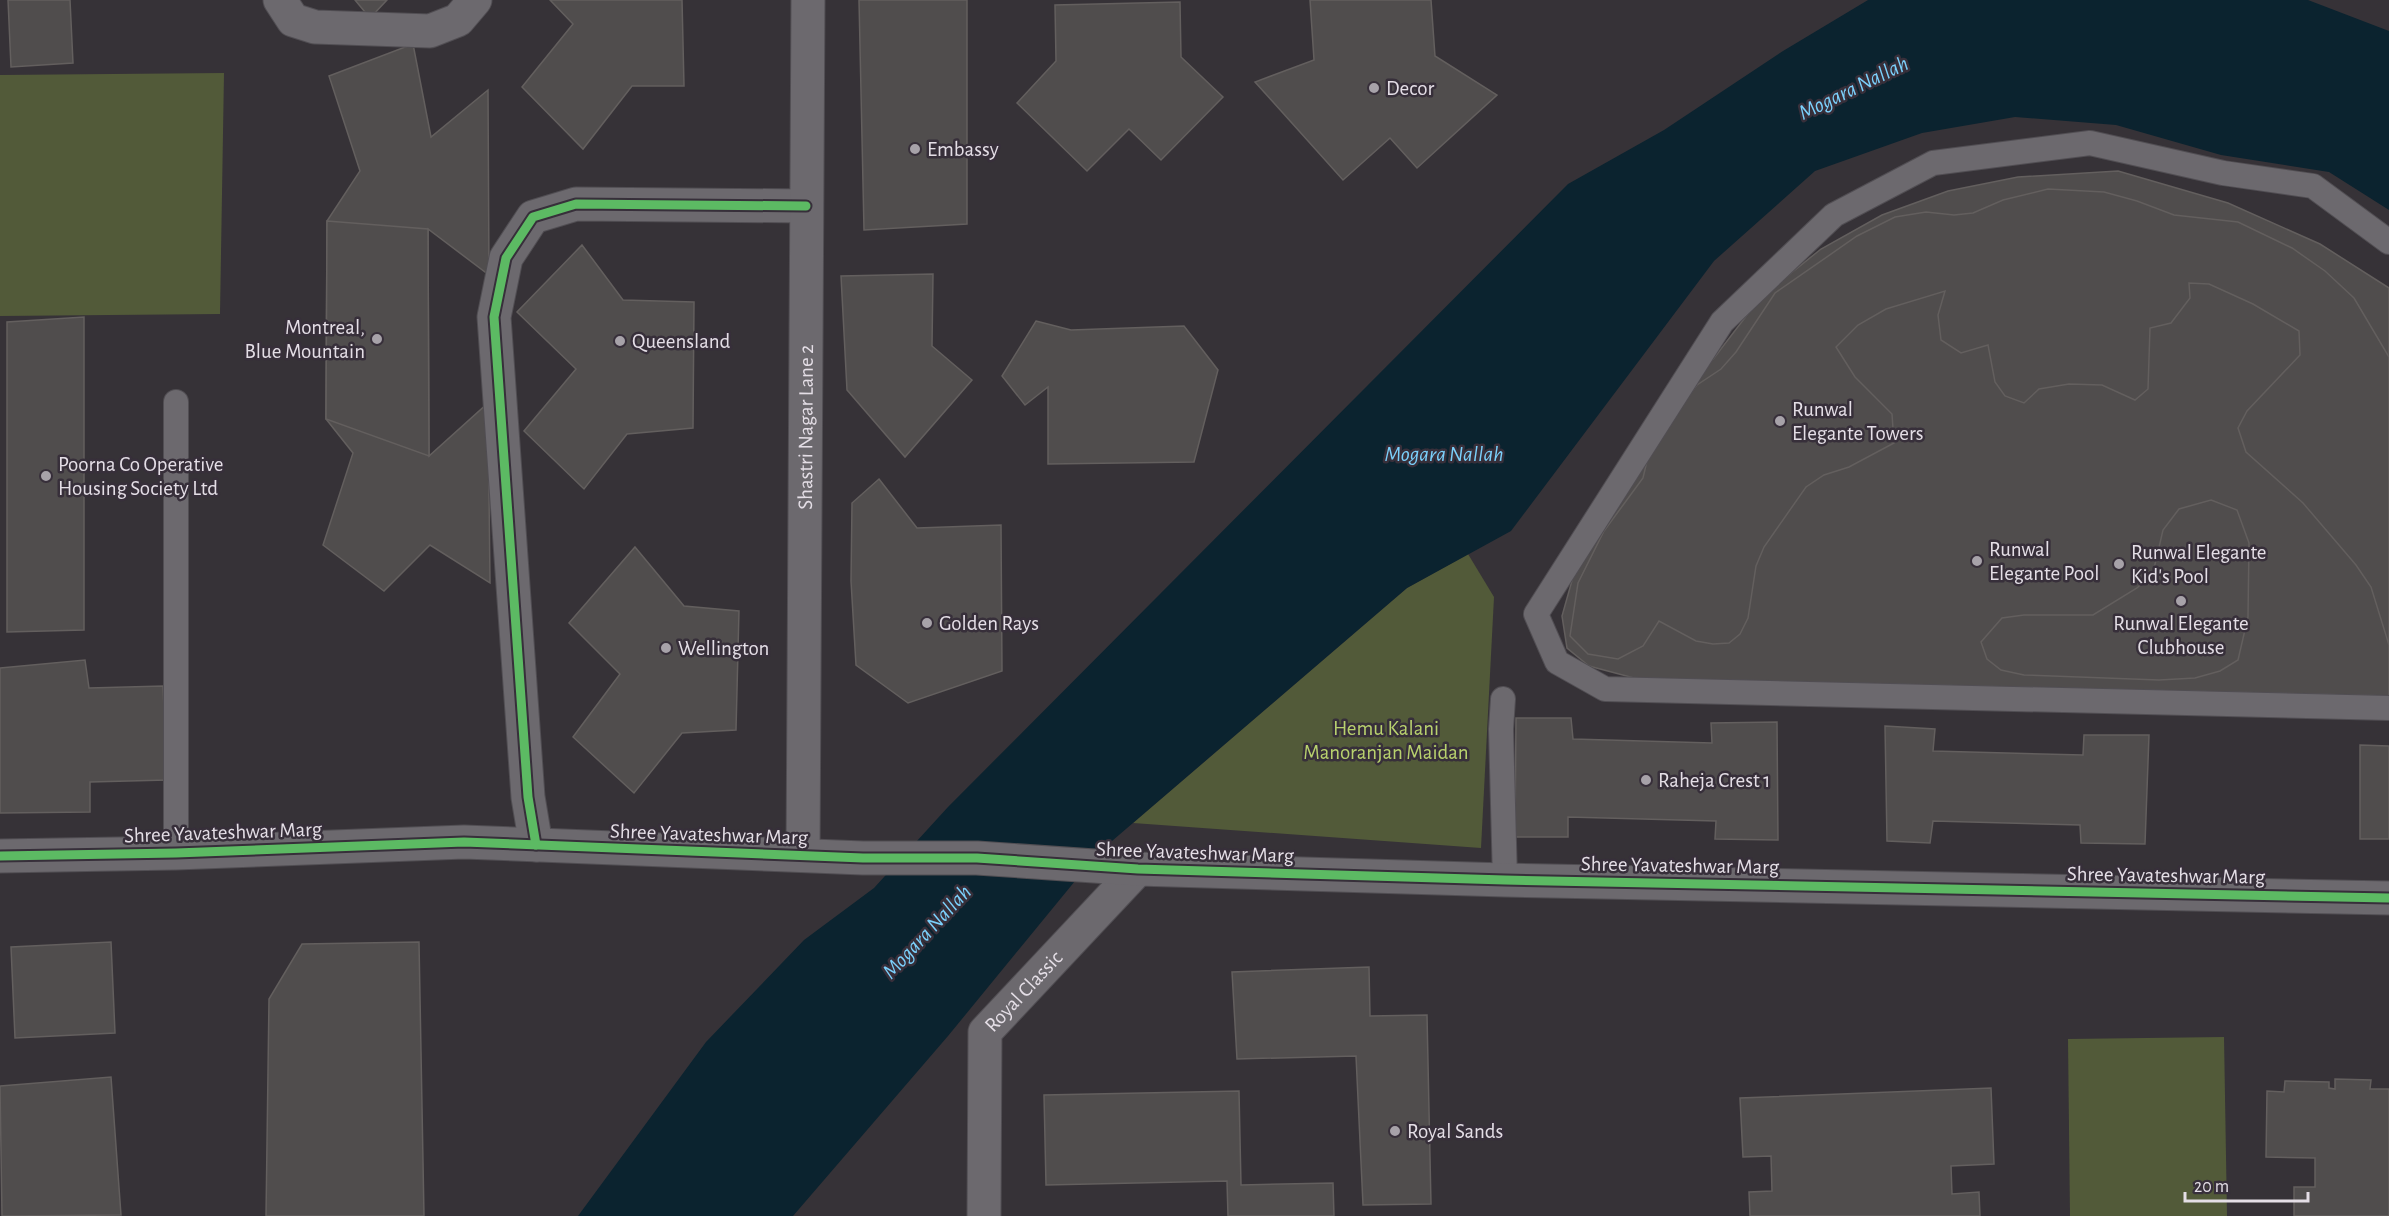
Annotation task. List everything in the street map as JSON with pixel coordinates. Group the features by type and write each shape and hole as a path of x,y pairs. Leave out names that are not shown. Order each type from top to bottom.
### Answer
{"street":[{"path":"280,0 292,20 315,27 430,31 458,20 476,0"},
{"name":"Shastri Nagar Lane 2","path":"803,855 808,0"},
{"path":"536,845 528,797 494,317 506,258 533,218 576,204 806,206"},
{"name":"Shree Yavateshwar Marg","path":"0,855 176,853 464,842 863,858 977,858 1124,868 1505,880 2389,898"},
{"name":"Royal Classic","path":"984,1216 985,1032 1124,868"}],"lane":[{"path":"2389,242 2313,186 2223,173 2090,143 1933,163 1834,215 1722,322 1536,614 1557,662 1605,689 2389,708"},
{"path":"176,402 176,853"},
{"path":"1503,699 1501,729 1505,880"}],"green space":[{"path":"224,73 220,314 0,316 0,75"},
{"name":"Hemu Kalani Manoranjan Maidan","path":"1468,554 1494,597 1481,848 1133,823 1407,588"},
{"path":"2224,1037 2227,1216 2070,1216 2068,1039"}],"water":[{"name":"Mogara Nallah","path":"1868,0 2308,0 2389,31 2389,210 2329,172 2221,155 2116,125 2015,117 1922,133 1815,171 1714,261 1511,531 1407,588 1098,853 948,1036 793,1216 578,1216 706,1042 804,940 874,888 948,807 1568,184 1664,130 1783,51"}],"building":[{"path":"8,0 70,0 73,63 11,67"},
{"path":"355,0 387,0 370,18"},
{"path":"550,0 682,0 684,86 632,86 583,149 522,87 573,24"},
{"name":"Embassy","path":"859,0 967,0 967,224 864,230"},
{"name":"Decor","path":"1310,0 1431,0 1435,56 1497,95 1417,168 1390,138 1343,180 1255,82 1314,60"},
{"path":"1180,2 1181,57 1223,97 1161,160 1129,129 1087,171 1017,103 1056,61 1055,5"},
{"name":"Montreal, Blue Mountain","path":"413,44 431,137 488,90 489,275 428,229 429,456 488,403 490,583 430,545 384,591 323,545 353,453 326,419 327,221 360,171 329,76"},
{"path":"2118,171 2228,203 2320,244 2389,288 2389,696 1634,678 1589,666 1567,648 1562,616 1580,552 1677,400 1714,358 1760,298 1821,249 1882,215 1948,191 2018,177"},
{"name":"Runwal Elegante Towers","path":"2048,189 2104,192 2174,215 2238,222 2292,248 2325,271 2354,298 2389,357 2389,645 2371,587 2356,565 2303,503 2246,452 2238,428 2247,411 2300,355 2299,331 2253,304 2209,284 2189,283 2190,298 2171,323 2150,328 2148,389 2135,400 2102,385 2069,384 2039,389 2024,403 2005,396 1995,382 1988,345 1961,353 1941,340 1938,315 1945,291 1886,309 1858,325 1836,347 1855,377 1892,414 1894,443 1849,467 1824,475 1806,487 1764,547 1756,566 1748,618 1740,634 1729,643 1713,644 1696,641 1659,621 1643,646 1618,659 1588,654 1570,636 1578,583 1604,531 1643,478 1647,461 1677,409 1697,385 1721,369 1736,352 1775,293 1857,236 1895,217 1926,212 1954,215 1973,213 2003,200"},
{"path":"327,221 428,229 429,456 326,419"},
{"name":"Queensland","path":"582,245 623,300 694,302 693,428 627,434 584,489 524,431 576,369 517,312"},
{"path":"933,274 932,346 972,380 905,457 847,390 841,276"},
{"name":"Poorna Co Operative Housing Society Ltd","path":"84,317 84,630 7,632 7,322"},
{"path":"1036,321 1071,330 1184,326 1218,370 1194,462 1048,464 1048,387 1025,405 1002,376"},
{"name":"Golden Rays","path":"879,479 917,528 1001,525 1002,671 908,703 856,665 851,581 852,503"},
{"name":"Runwal Elegante Clubhouse","path":"2211,500 2237,510 2249,543 2248,617 2238,660 2220,671 2195,678 2159,680 2024,675 2001,670 1987,659 1981,642 2002,618 2024,615 2093,615 2137,588 2153,573 2163,530 2179,509"},
{"name":"Wellington","path":"635,547 684,606 739,611 736,730 682,733 634,793 573,737 620,674 569,623"},
{"path":"85,660 89,688 163,686 167,780 90,782 90,812 0,813 0,668"},
{"name":"Raheja Crest 1","path":"1516,718 1571,718 1573,739 1712,743 1711,723 1777,722 1778,840 1715,839 1716,821 1568,817 1568,837 1515,837"},
{"path":"1885,726 1935,729 1933,751 2083,755 2084,735 2149,735 2145,844 2081,843 2080,825 1933,821 1930,843 1887,841"},
{"path":"2360,745 2389,746 2389,839 2360,839"},
{"path":"111,942 115,1033 15,1038 11,947"},
{"path":"419,942 424,1216 266,1216 269,999 302,944"},
{"name":"Royal Sands","path":"1369,967 1370,1016 1427,1015 1431,1204 1363,1205 1356,1056 1237,1059 1232,972"},
{"path":"111,1077 121,1215 2,1216 0,1086"},
{"path":"2335,1079 2371,1080 2370,1089 2389,1089 2389,1216 2294,1216 2294,1187 2315,1187 2315,1158 2266,1157 2267,1091 2284,1092 2285,1081 2329,1082 2329,1088 2335,1089"},
{"path":"1991,1088 1994,1164 1951,1166 1952,1194 1979,1192 1980,1216 1750,1216 1749,1192 1772,1191 1771,1156 1743,1157 1740,1098"},
{"path":"1239,1091 1241,1185 1333,1183 1334,1216 1228,1216 1227,1181 1046,1185 1044,1095"}],"cycle path":[{"path":"536,845 528,797 494,317 506,258 533,217 576,204 806,206"},
{"path":"0,856 176,853 464,842 863,858 977,858 1138,869 1505,880 2389,898"}],"place":[{"name":"Decor","path":"1374,88"},
{"name":"Embassy","path":"915,149"},
{"name":"Montreal, Blue Mountain","path":"377,339"},
{"name":"Queensland","path":"620,341"},
{"name":"Runwal Elegante Towers","path":"1780,421"},
{"name":"Poorna Co Operative Housing Society Ltd","path":"46,476"},
{"name":"Runwal Elegante Pool","path":"1977,561"},
{"name":"Runwal Elegante Kid's Pool","path":"2119,564"},
{"name":"Runwal Elegante Clubhouse","path":"2181,601"},
{"name":"Golden Rays","path":"927,623"},
{"name":"Wellington","path":"666,648"},
{"name":"Raheja Crest 1","path":"1646,780"},
{"name":"Royal Sands","path":"1395,1131"}]}
